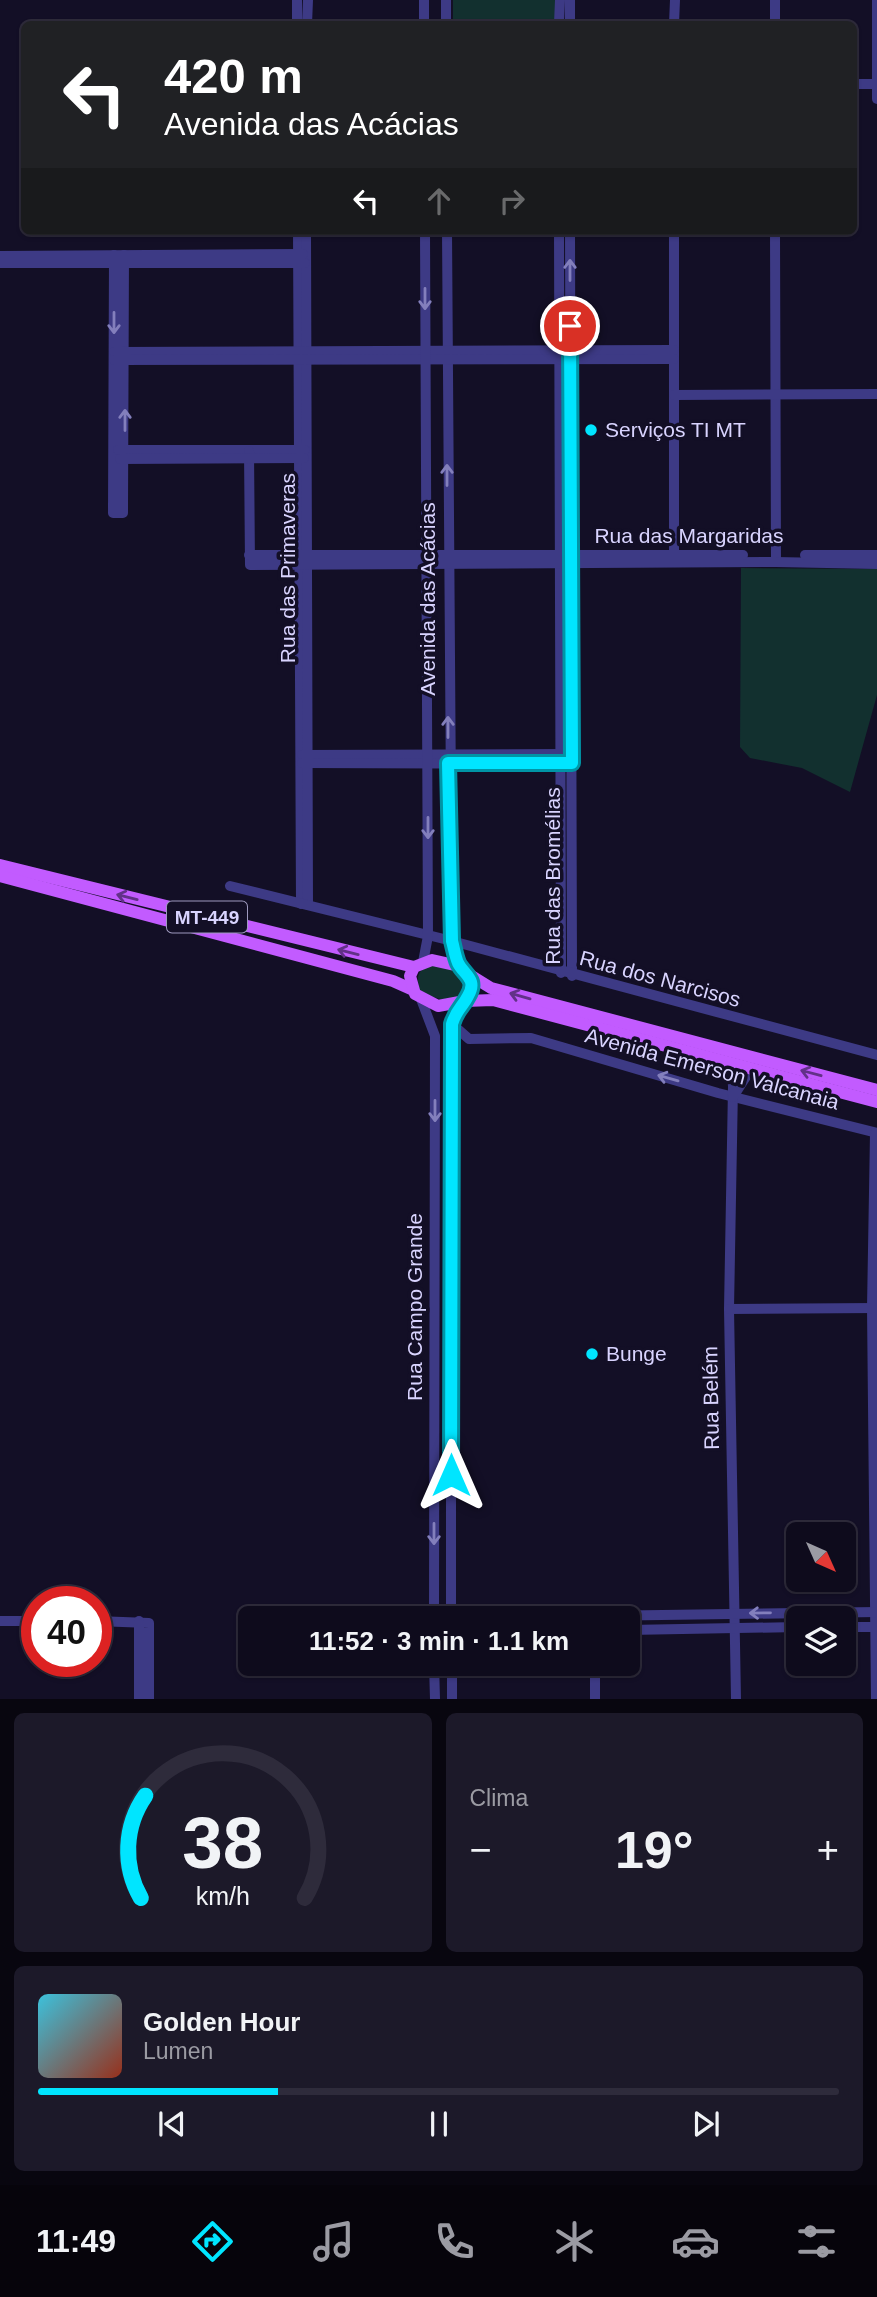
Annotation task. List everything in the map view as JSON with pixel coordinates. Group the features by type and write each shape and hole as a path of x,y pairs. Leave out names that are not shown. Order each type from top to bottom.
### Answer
{"main road":[{"name":"MT-449","path":"0,865 419,964 441,961 459,966"},
{"name":"MT-449","path":"0,876 394,981 411,989 421,999"},
{"path":"411,989 410,976 419,964"},
{"path":"459,966 491,988 877,1090"},
{"path":"462,1002 471,989 470,975"},
{"path":"421,999 438,1006 493,1000 877,1102"}],"street":[{"path":"297,0 297,21"},
{"path":"307,21 308,0"},
{"path":"424,0 424,21"},
{"path":"446,0 446,21"},
{"path":"559,0 559,21"},
{"path":"570,0 570,21"},
{"path":"674,21 675,0"},
{"path":"775,0 775,21"},
{"path":"877,0 877,99"},
{"path":"857,84 877,84"},
{"name":"Rua das Primaveras","path":"299,235 302,259 304,905"},
{"name":"Rua das Primaveras","path":"302,259 305,235"},
{"name":"Avenida das Acácias","path":"419,964 428,936 425,235"},
{"name":"Avenida das Acácias","path":"447,235 448,759 452,941 459,966"},
{"name":"Rua das Bromélias","path":"559,235 565,355 566,560 566,759 561,973"},
{"name":"Rua das Bromélias","path":"565,355 570,235"},
{"path":"674,235 674,558"},
{"path":"775,235 776,559"},
{"path":"0,256 302,259"},
{"path":"0,263 119,259"},
{"path":"119,259 119,455 302,455"},
{"path":"120,356 674,355"},
{"path":"674,395 877,394"},
{"name":"Rua das Margaridas","path":"248,455 249,560 674,558 877,564"},
{"name":"Rua das Margaridas","path":"776,559 877,555"},
{"path":"303,759 566,759"},
{"name":"Rua das Bromélias","path":"566,759 572,976"},
{"name":"Rua dos Narcisos","path":"230,886 452,941 572,976 877,1055"},
{"name":"Rua Campo Grande","path":"421,999 435,1036 434,1606"},
{"name":"Rua Campo Grande","path":"451,1606 452,1024 462,1002"},
{"name":"Avenida Emerson Valcanaia","path":"452,1024 469,1040 537,1040 733,1097 876,1133"},
{"name":"Rua Belém","path":"725,1062 732,1070 733,1097 729,1309 736,1699"},
{"path":"733,1097 747,1075 755,1070"},
{"path":"876,1133 876,1699"},
{"path":"729,1309 875,1308"},
{"path":"856,1612 876,1612"},
{"path":"640,1615 786,1613"},
{"path":"652,1615 653,1630"},
{"path":"0,1621 21,1621"},
{"path":"112,1621 144,1622"},
{"path":"139,1699 144,1622"},
{"path":"144,1622 149,1699"},
{"path":"856,1627 876,1627"},
{"path":"640,1630 786,1628"},
{"path":"434,1676 435,1699"},
{"path":"452,1676 452,1699"},
{"path":"595,1676 595,1699"}],"green space":[{"path":"453,0 556,0 556,21 453,21"},
{"path":"741,568 877,569 877,695 850,792 802,768 750,758 740,747"},
{"path":"429,964 454,970 465,982 461,995 440,999 420,990 418,975"}],"place":[{"name":"Serviços TI MT","path":"591,430"},
{"name":"Bunge","path":"592,1354"}],"route":[{"path":"451,1475 452,1024 460,1004 469,996 472,982 467,971 459,966 452,941 448,763 572,763 570,326"}]}
